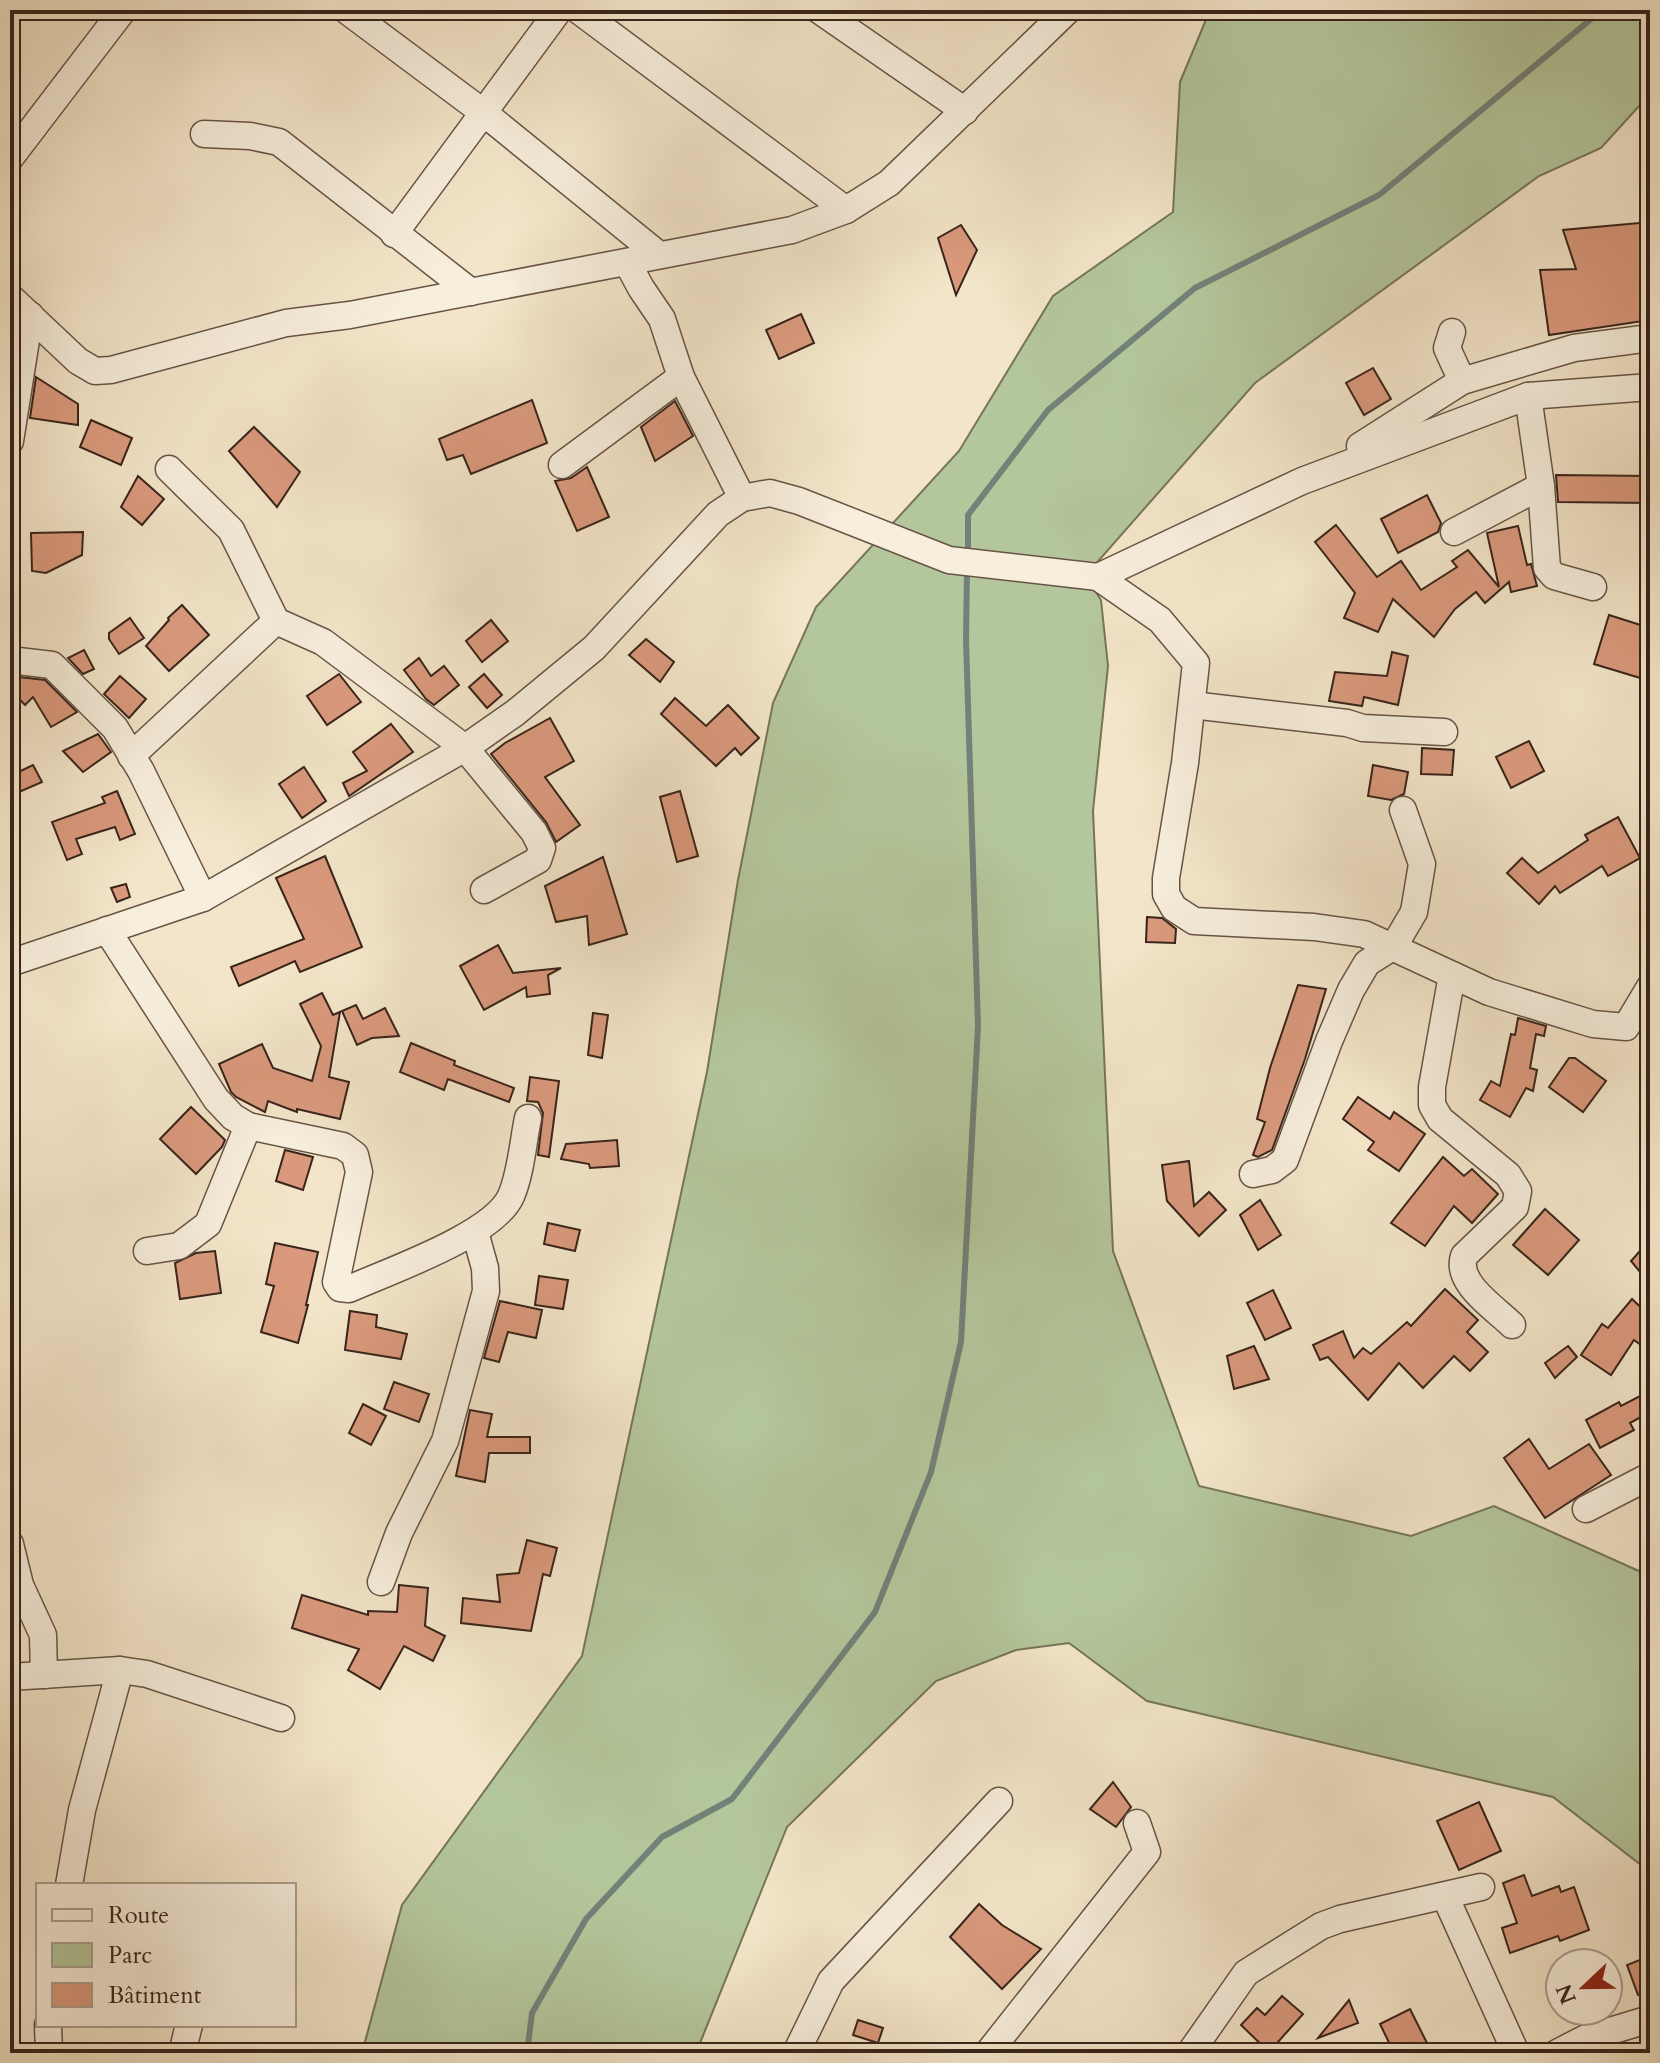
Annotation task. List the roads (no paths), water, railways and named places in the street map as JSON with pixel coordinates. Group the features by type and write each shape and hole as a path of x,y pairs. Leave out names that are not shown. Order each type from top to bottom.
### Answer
{"street":[{"path":"10,158 123,10"},
{"path":"346,10 484,113 659,255"},
{"path":"394,234 559,10"},
{"path":"578,10 846,210"},
{"path":"819,10 965,111"},
{"path":"10,297 78,361 95,371 111,370 286,323 350,315 792,230 846,210 889,183 1066,11"},
{"path":"204,134 250,136 279,142 471,292"},
{"path":"627,262 662,319 681,377 742,498"},
{"path":"10,441 30,315"},
{"path":"1452,332 1447,348 1462,381"},
{"path":"1302,481 1462,381 1574,348 1650,338"},
{"path":"562,465 681,377"},
{"path":"1098,577 1302,481 1528,396 1650,387"},
{"path":"1528,396 1541,486 1547,568 1554,576 1593,587"},
{"path":"169,469 231,530 276,621 323,642 465,748 534,832 542,848 538,860 484,890"},
{"path":"1454,532 1541,486"},
{"path":"10,963 203,898 465,748 515,713 594,648 718,514 742,498 770,493 799,501 949,560 1098,577 1160,620 1196,663 1166,878 1166,894 1174,908 1194,921 1314,927 1364,934 1489,992 1593,1024 1626,1027 1650,987"},
{"path":"131,756 276,621"},
{"path":"10,660 52,665 115,728 141,771 203,898"},
{"path":"1192,705 1347,723 1363,728 1444,732"},
{"path":"1253,1174 1272,1170 1285,1160 1351,990 1367,963 1394,946 1414,912 1422,864 1403,810"},
{"path":"107,930 216,1099 233,1117 248,1126 343,1146 355,1155 359,1172 336,1282 340,1288 349,1289 475,1232 502,1212 512,1194 528,1118"},
{"path":"1452,975 1432,1087 1432,1105 1440,1119 1508,1175 1518,1191 1515,1207 1464,1256 1461,1264 1467,1281 1512,1325"},
{"path":"147,1251 179,1246 208,1224 248,1126"},
{"path":"381,1582 399,1533 445,1441 486,1291 485,1268 475,1232"},
{"path":"1586,1509 1650,1476"},
{"path":"10,1544 20,1585 43,1635 44,1675"},
{"path":"69,1883 82,1810 120,1670"},
{"path":"10,1677 120,1670 147,1674 281,1718"},
{"path":"796,2053 831,1981 999,1801"},
{"path":"988,2053 1147,1852 1137,1823"},
{"path":"1190,2053 1246,1973 1321,1926 1481,1887"},
{"path":"1445,1896 1516,2053"},
{"path":"1557,2053 1584,2039 1650,2019"},
{"path":"48,2027 49,2053"},
{"path":"182,2053 188,2027"}],"waterway":[{"path":"968,555 968,515 1048,410 1195,288 1379,195 1602,10"},
{"path":"527,2053 532,2013 586,1919 662,1837 732,1799 875,1612 931,1472 961,1342 978,1026 966,640 967,570"}]}
